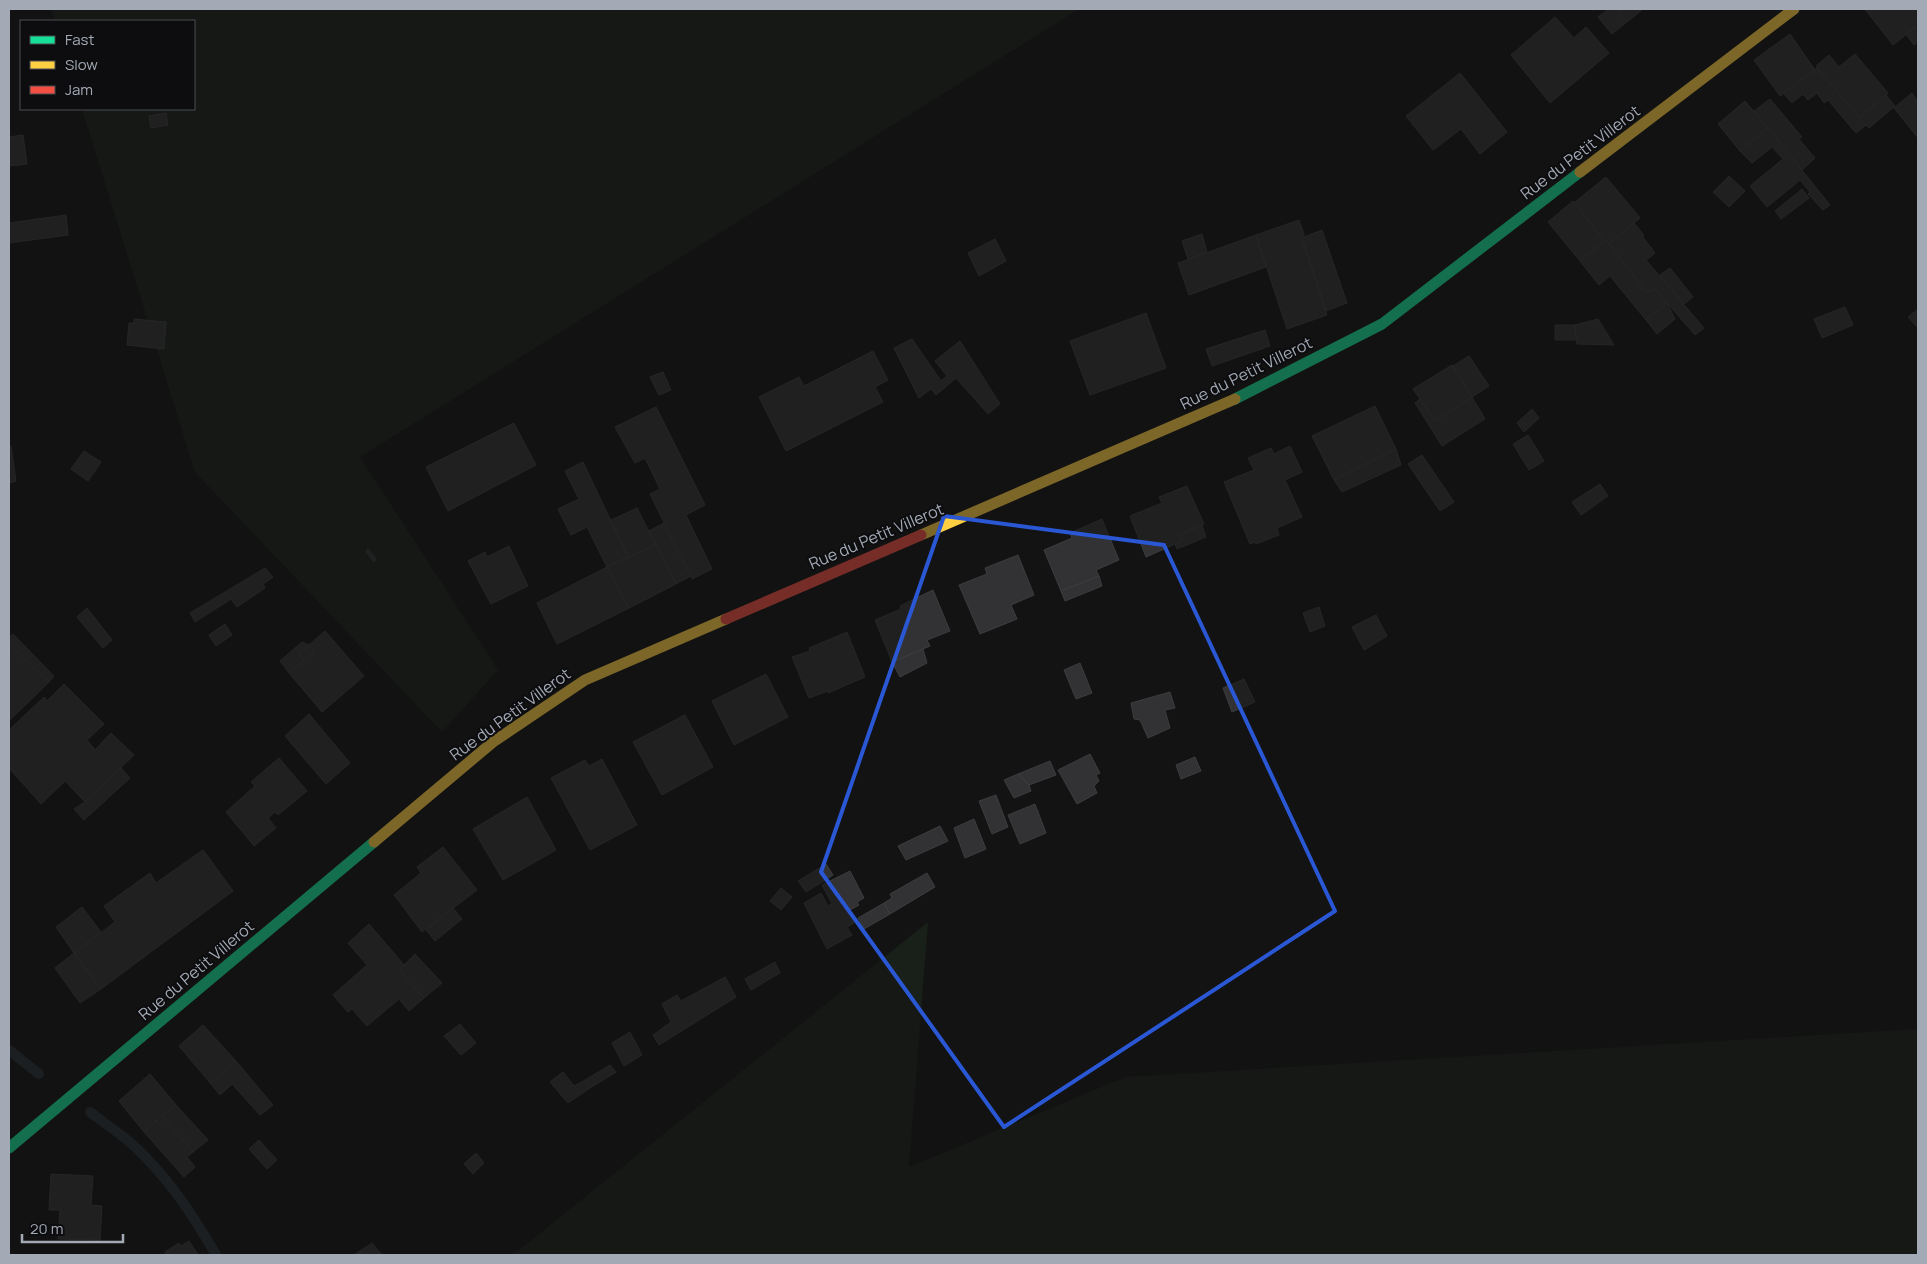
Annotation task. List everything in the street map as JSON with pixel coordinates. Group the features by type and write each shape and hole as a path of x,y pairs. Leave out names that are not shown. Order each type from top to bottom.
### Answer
{"street":[{"name":"Rue du Petit Villerot","path":"9,1148 493,742 585,680 1240,397 1382,324 1794,9"}],"highlighted area":[{"path":"944,516 1164,545 1335,911 1004,1127 821,872"}],"shaded area":[{"path":"51,9 1079,9 360,457 498,670 442,732 195,472 82,110 195,110 195,20 55,20"},
{"path":"928,922 909,1167 1126,1077 1918,1029 1918,1255 513,1255"}],"building":[{"path":"1609,9 1617,9 1627,22 1612,34 1598,17"},
{"path":"1617,9 1643,9 1627,22"},
{"path":"1865,9 1918,9 1918,25 1893,45"},
{"path":"1555,17 1574,38 1586,27 1609,53 1550,103 1511,55"},
{"path":"1918,25 1918,42 1914,45 1906,34"},
{"path":"1790,34 1815,70 1780,96 1754,60"},
{"path":"1855,54 1888,93 1859,118 1816,66 1829,55 1839,67"},
{"path":"1817,68 1866,125 1856,133 1828,100 1824,103 1817,93 1808,100 1803,94 1792,103 1783,93"},
{"path":"1460,73 1507,132 1480,154 1461,129 1433,150 1406,116"},
{"path":"1912,93 1918,102 1918,138 1894,108"},
{"path":"1886,95 1895,106 1869,128 1859,118"},
{"path":"1770,99 1802,137 1799,139 1815,158 1802,170 1754,111"},
{"path":"1745,101 1768,128 1740,151 1718,124"},
{"path":"166,113 168,125 151,128 149,116"},
{"path":"1768,128 1830,205 1823,210 1808,194 1810,192 1800,180 1767,207 1750,186 1783,159 1772,147 1752,163 1740,151"},
{"path":"23,135 27,164 9,166 9,137"},
{"path":"1729,176 1745,191 1729,207 1713,192"},
{"path":"1606,177 1640,218 1609,244 1606,240 1604,241 1575,202"},
{"path":"1802,189 1809,198 1781,219 1775,211"},
{"path":"1573,201 1604,241 1580,261 1548,222"},
{"path":"66,215 68,235 9,243 9,223"},
{"path":"1299,220 1304,234 1301,236 1327,315 1287,329 1256,235"},
{"path":"1634,223 1655,253 1646,260 1704,328 1695,335 1655,289 1646,292 1609,244"},
{"path":"1322,230 1347,303 1326,311 1301,236 1304,234 1304,237"},
{"path":"1202,234 1207,252 1188,259 1182,241"},
{"path":"1256,235 1266,267 1189,295 1178,263"},
{"path":"995,239 1006,261 979,276 968,253"},
{"path":"1606,240 1646,292 1655,289 1667,303 1646,320 1610,276 1599,285 1580,261"},
{"path":"1670,268 1693,297 1684,304 1660,275"},
{"path":"1667,303 1675,319 1657,334 1646,320"},
{"path":"1845,307 1853,325 1822,338 1814,319"},
{"path":"1918,309 1918,328 1908,317"},
{"path":"1146,313 1166,368 1090,395 1070,341"},
{"path":"134,319 166,322 164,349 127,345 129,323 134,323"},
{"path":"1598,319 1614,345 1577,344 1575,325"},
{"path":"1555,325 1575,325 1576,340 1555,340"},
{"path":"1265,330 1270,346 1212,366 1206,349"},
{"path":"912,339 941,381 947,376 935,361 960,341 1000,404 988,414 956,378 936,395 931,389 919,398 894,348"},
{"path":"873,351 888,380 875,387 883,402 786,451 759,397 799,377 804,386"},
{"path":"1469,356 1489,386 1472,397 1453,366"},
{"path":"1452,365 1472,397 1435,421 1413,389"},
{"path":"663,372 671,390 659,395 650,377"},
{"path":"1472,397 1485,419 1442,446 1415,403 1420,399 1435,421"},
{"path":"1375,406 1396,449 1334,480 1312,436"},
{"path":"656,407 705,505 686,515 712,569 692,579 650,494 660,489 645,458 635,463 615,427"},
{"path":"1532,409 1539,418 1524,432 1517,423"},
{"path":"514,423 536,465 448,511 426,467"},
{"path":"1528,435 1544,461 1529,470 1513,444"},
{"path":"9,446 11,446 16,481 9,483"},
{"path":"1290,446 1302,472 1285,480 1302,517 1277,528 1279,535 1256,544 1255,542 1250,544 1224,482 1254,470 1248,458 1271,448 1274,454"},
{"path":"1396,449 1401,465 1342,492 1334,480"},
{"path":"84,451 101,462 88,481 71,469"},
{"path":"1422,455 1454,502 1440,511 1408,464"},
{"path":"583,462 628,557 607,567 587,527 571,535 558,509 579,499 565,471"},
{"path":"1600,484 1608,496 1581,515 1572,502"},
{"path":"1187,486 1204,524 1179,535 1182,541 1146,557 1130,516 1162,503 1159,497"},
{"path":"637,508 656,545 629,559 611,520"},
{"path":"1102,519 1119,560 1096,570 1099,576 1061,591 1044,550 1072,538 1070,533"},
{"path":"664,523 691,576 676,584 649,531"},
{"path":"1202,525 1206,537 1177,549 1175,544 1182,541 1179,535"},
{"path":"656,545 676,584 629,608 607,567"},
{"path":"509,546 528,586 491,604 468,561 485,552 487,557"},
{"path":"368,549 376,559 374,562 366,552"},
{"path":"1018,555 1034,595 1011,605 1017,619 980,634 959,585 987,574 985,568"},
{"path":"607,567 629,608 557,644 537,603"},
{"path":"265,568 273,577 263,584 265,588 237,607 231,599 195,622 190,613"},
{"path":"1099,576 1102,586 1065,601 1061,591"},
{"path":"933,590 950,631 927,640 930,646 892,662 875,620 901,609 900,606"},
{"path":"1319,607 1325,626 1310,632 1303,613"},
{"path":"87,608 112,640 103,648 77,617"},
{"path":"1376,615 1387,636 1364,650 1352,627"},
{"path":"225,624 232,635 216,646 209,635"},
{"path":"325,631 364,676 322,712 289,673 314,651 309,645"},
{"path":"847,632 865,677 828,693 828,691 809,698 792,657 810,651 809,648"},
{"path":"13,634 54,676 49,682 9,644 9,638"},
{"path":"302,642 309,645 299,654 304,660 289,673 280,661"},
{"path":"9,644 49,682 9,721"},
{"path":"309,645 314,651 304,660 299,654"},
{"path":"923,649 927,663 900,677 892,662"},
{"path":"1080,663 1092,693 1076,699 1064,670"},
{"path":"766,674 788,717 734,745 712,701"},
{"path":"1244,679 1255,702 1232,712 1223,688"},
{"path":"64,684 104,724 87,740 95,750 111,733 134,755 85,802 65,781 41,804 9,768 9,730 44,697 47,701"},
{"path":"1170,692 1175,708 1165,710 1170,728 1148,738 1140,720 1134,719 1131,703"},
{"path":"309,714 350,763 326,784 285,736"},
{"path":"685,715 713,767 662,795 633,742"},
{"path":"1090,754 1100,773 1096,775 1099,781 1094,786 1097,793 1077,804 1058,770"},
{"path":"1195,757 1201,771 1181,779 1176,765"},
{"path":"279,758 307,791 278,815 275,812 268,818 276,828 254,846 226,812 255,786 251,782"},
{"path":"602,759 637,825 590,850 551,778 585,760 589,766"},
{"path":"1050,761 1056,775 1029,785 1018,774"},
{"path":"121,768 130,778 84,820 74,809 85,802"},
{"path":"1018,774 1029,785 1031,791 1014,798 1004,780"},
{"path":"996,795 1008,827 992,834 979,801"},
{"path":"527,797 556,850 503,880 473,829"},
{"path":"1035,804 1046,833 1020,844 1008,815"},
{"path":"974,819 986,849 965,858 954,828"},
{"path":"940,826 948,841 906,860 898,846"},
{"path":"443,847 477,890 422,932 394,895 421,873 417,867"},
{"path":"203,850 233,891 101,989 74,953 115,922 104,906 150,873 156,883"},
{"path":"826,864 833,875 806,892 798,881"},
{"path":"850,871 864,898 857,902 859,905 848,911 854,923 847,927 852,935 827,949 804,903 821,893 828,906 832,904 822,885"},
{"path":"927,873 935,887 890,914 884,903 892,898 890,894"},
{"path":"781,888 792,897 781,910 770,901"},
{"path":"884,903 890,914 864,929 858,918"},
{"path":"82,907 101,932 74,953 56,927"},
{"path":"453,908 462,919 435,941 426,930"},
{"path":"369,924 404,965 399,970 424,998 409,1011 399,999 367,1026 352,1009 348,1012 333,995 367,965 348,943"},
{"path":"74,953 101,989 80,1003 55,968"},
{"path":"415,954 442,983 424,998 399,970"},
{"path":"775,962 780,973 751,990 745,979"},
{"path":"725,977 736,997 659,1045 653,1035 671,1022 662,1004 677,995 681,1001"},
{"path":"460,1024 476,1043 461,1055 444,1036"},
{"path":"203,1025 235,1060 211,1084 179,1046"},
{"path":"630,1032 642,1055 624,1066 612,1043"},
{"path":"235,1060 273,1105 260,1115 232,1084 220,1095 211,1084"},
{"path":"610,1065 616,1072 590,1088 585,1080"},
{"path":"563,1072 574,1086 585,1080 590,1088 568,1103 550,1082"},
{"path":"150,1074 176,1105 144,1132 119,1101"},
{"path":"176,1105 208,1140 193,1152 162,1116"},
{"path":"162,1116 193,1152 187,1157 195,1167 184,1177 144,1132"},
{"path":"259,1140 277,1160 267,1169 249,1149"},
{"path":"476,1153 484,1163 473,1174 464,1164"},
{"path":"51,1174 93,1176 91,1205 102,1206 100,1240 58,1239 60,1210 49,1210"},
{"path":"189,1241 198,1255 166,1255 165,1252 179,1243 181,1246"},
{"path":"372,1243 382,1255 354,1255"}],"waterway":[{"path":"9,1050 39,1074"},
{"path":"90,1112 128,1141 158,1170 189,1211 216,1255"}],"traffic: fast":[{"path":"1235,399 1382,324 1580,172"},
{"path":"9,1148 374,842"}],"traffic: slow":[{"path":"1580,172 1794,9"},
{"path":"921,535 1235,399"},
{"path":"374,842 493,742 585,680 726,619"}],"traffic: jam":[{"path":"726,619 921,535"}]}
